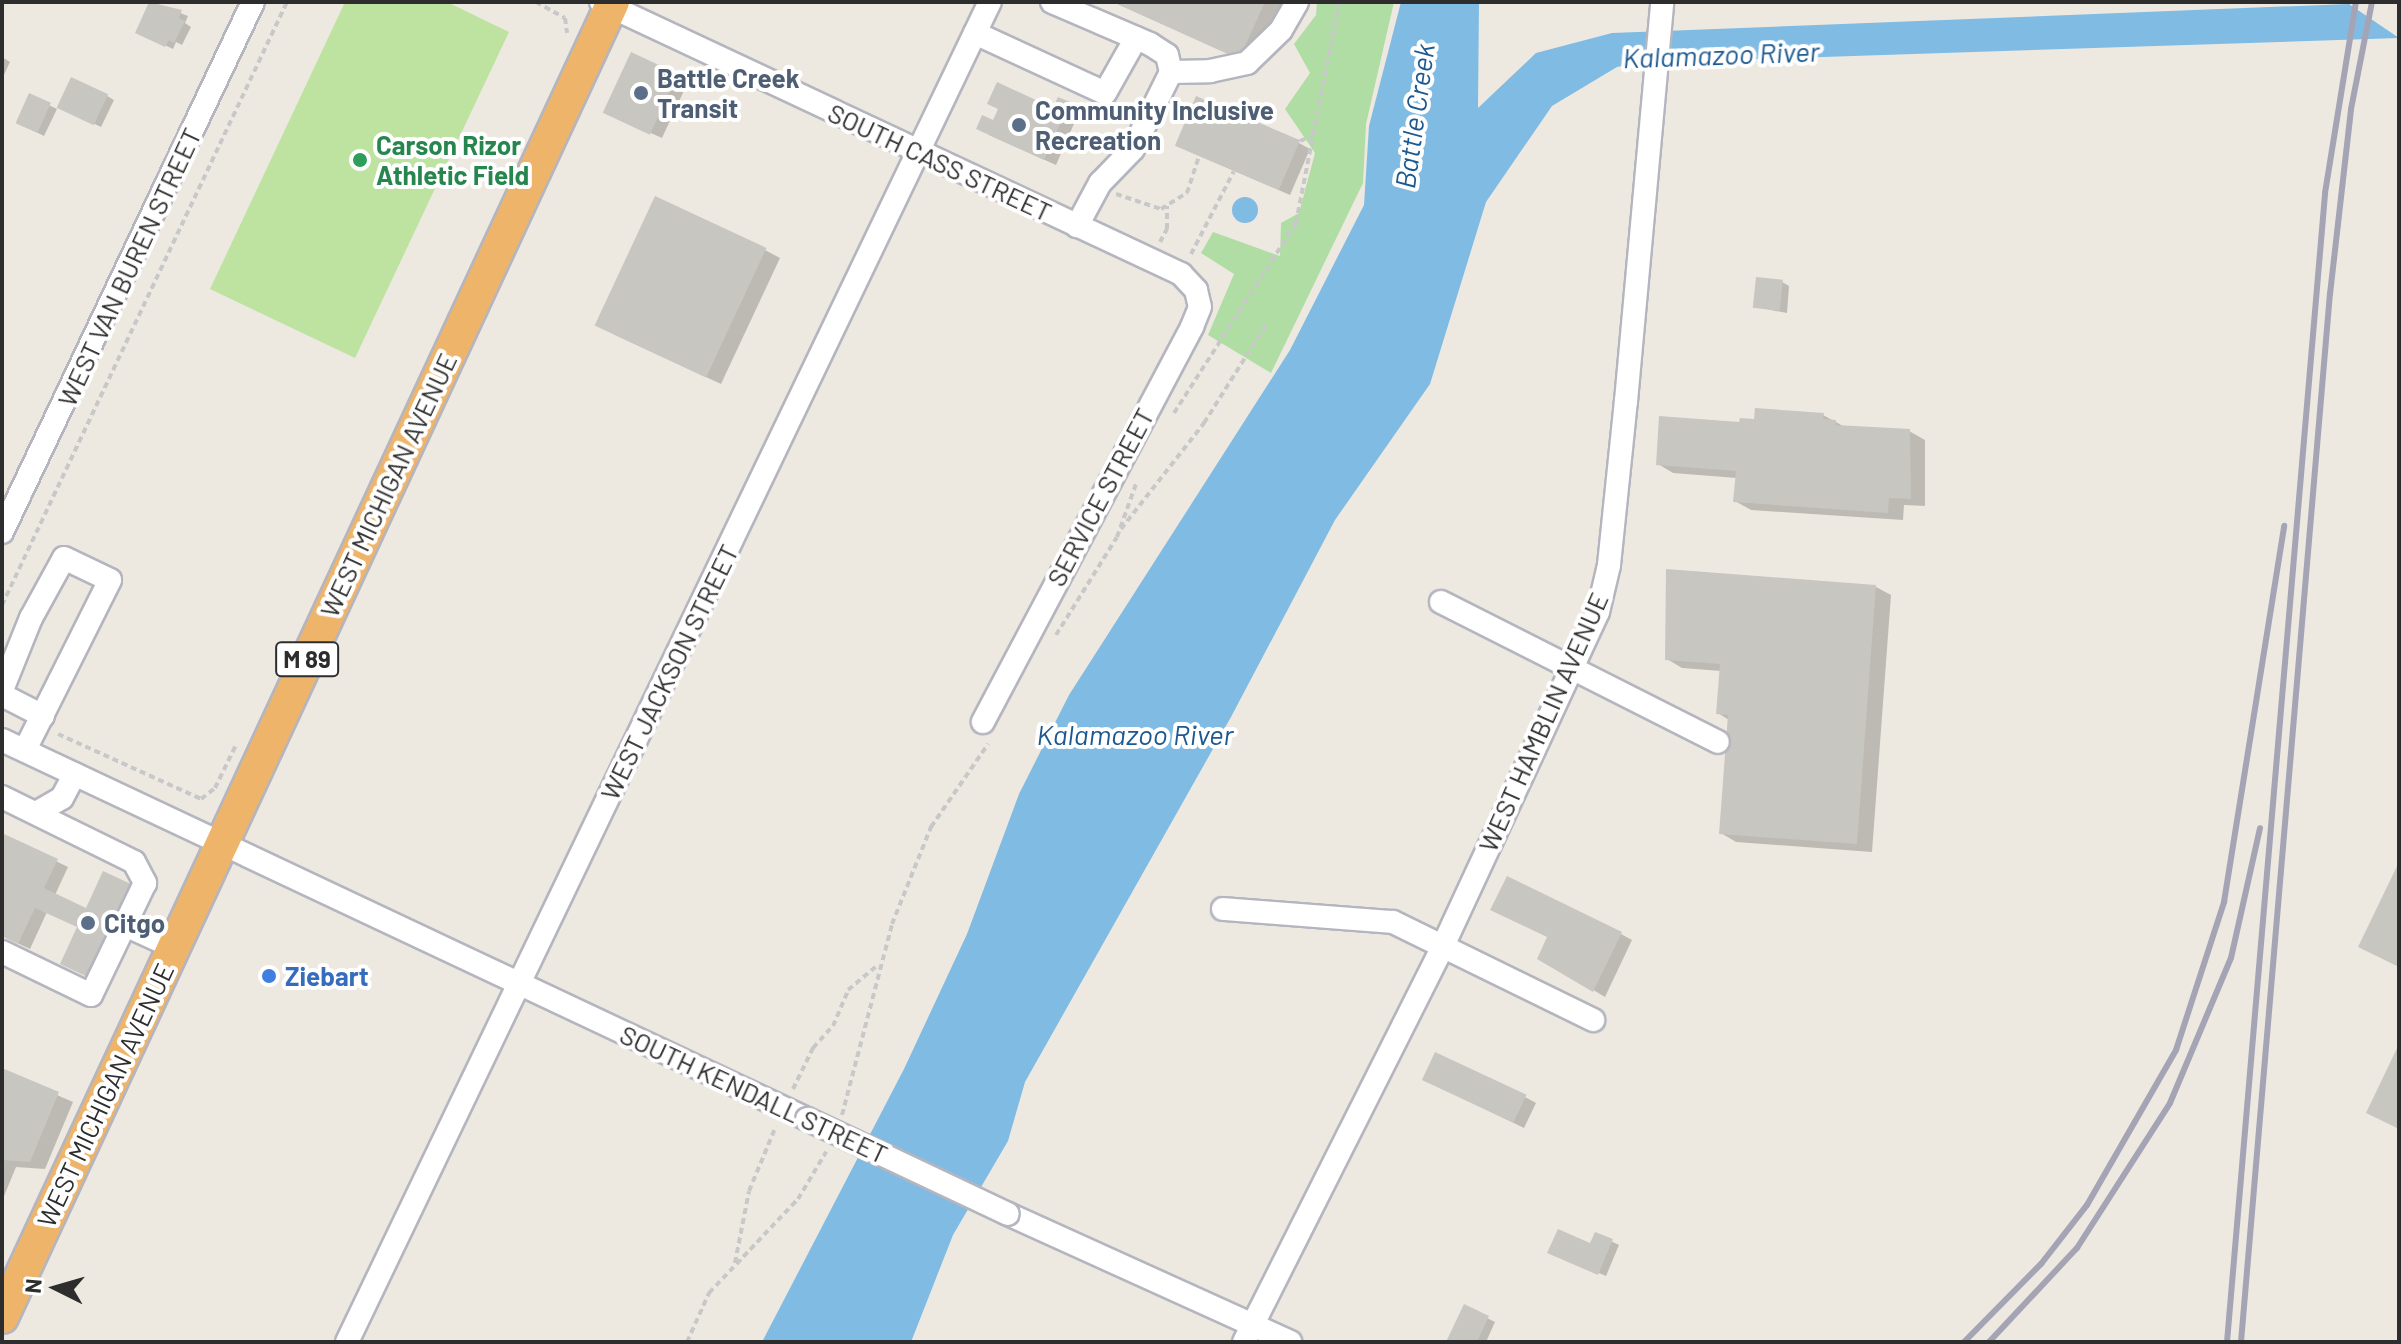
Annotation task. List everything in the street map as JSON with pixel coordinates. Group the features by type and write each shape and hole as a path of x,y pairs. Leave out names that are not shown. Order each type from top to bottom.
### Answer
{"highway":[{"name":"WEST MICHIGAN AVENUE","path":"2,1317 608,4"}],"street":[{"name":"WEST VAN BUREN STREET","path":"2,532 253,2"},
{"name":"WEST JACKSON STREET","path":"347,1342 990,2"},
{"path":"1052,2 1136,38 1167,55 1171,72 1133,149 1100,183 1077,226"},
{"path":"1171,72 1210,71 1247,63 1281,30 1297,2"},
{"name":"SOUTH CASS STREET","path":"608,4 1182,274"},
{"name":"WEST HAMBLIN AVENUE","path":"1249,1333 1442,948 1569,667 1598,612 1609,565 1661,12"},
{"path":"975,33 1105,93 1136,38"},
{"name":"SERVICE STREET","path":"989,727 1192,327 1200,307 1196,290 1182,274"},
{"path":"25,750 40,720 110,580 64,558 31,618 2,692 40,720"},
{"path":"1441,602 1718,742"},
{"name":"SOUTH KENDALL STREET","path":"2,740 1008,1214 1249,1333 1290,1342"},
{"path":"36,813 62,798 75,774"},
{"path":"2,797 134,862 145,883 91,995 2,952"},
{"path":"1223,909 1393,922 1593,1020"},
{"path":"125,925 173,947"}],"path":[{"path":"2,605 287,2"},
{"path":"536,2 565,18 567,36"},
{"path":"1170,419 1296,223 1339,2"},
{"path":"1300,141 1312,136"},
{"path":"1107,191 1136,204 1167,206 1187,193 1199,156"},
{"path":"1182,274 1234,171"},
{"path":"1150,260 1167,229 1167,206"},
{"path":"1052,642 1119,530 1204,423 1267,323"},
{"path":"1119,530 1138,479"},
{"path":"40,720 201,799 215,788 241,735"},
{"path":"837,1126 902,899 931,827 989,727"},
{"path":"687,1342 709,1293 798,1199 832,1138"}],"green space":[{"name":"Carson Rizor Athletic Field","path":"345,2 447,2 509,32 355,358 210,289"},
{"path":"1317,2 1394,2 1366,124 1363,183 1271,373 1208,335 1234,274 1201,253 1213,232 1280,256 1281,223 1299,213 1315,153 1285,109 1310,73 1294,44 1316,15"}],"water":[{"name":"Kalamazoo River","path":"1401,2 1479,2 1478,108 1536,53 1612,33 2399,2 2399,38 1639,63 1617,67 1552,106 1486,202 1430,384 1335,520 1231,717 1025,1082 1008,1141 953,1235 911,1342 762,1342 904,1069 967,934 1019,794 1069,695 1290,350 1364,205 1369,126"},
{"path":"1245,197 1254,201 1258,210 1254,219 1245,223 1236,219 1232,210 1236,201"}],"pier":[{"path":"2346,2 2399,2 2399,38"}],"building":[{"path":"149,2 182,10 179,18 185,21 174,43 169,40 165,47 135,33"},
{"path":"1113,2 1265,2 1239,59"},
{"name":"Battle Creek Transit","path":"631,52 678,74 650,135 603,113"},
{"path":"71,77 108,94 94,125 57,108"},
{"name":"Community Inclusive Recreation","path":"997,82 1053,108 1058,97 1070,102 1044,160 976,129 982,115 993,120 998,109 987,104"},
{"path":"29,93 51,103 38,133 16,123"},
{"path":"1196,96 1300,140 1279,190 1175,146"},
{"path":"655,196 766,248 706,378 595,326"},
{"path":"1756,277 1783,280 1780,311 1753,308"},
{"path":"1755,408 1824,413 1823,419 1836,420 1836,425 1910,429 1911,499 1889,498 1888,513 1733,502 1736,471 1656,465 1659,416 1739,422 1740,418 1754,419"},
{"path":"1666,569 1876,585 1857,844 1719,834 1728,715 1716,714 1720,664 1665,660"},
{"path":"2,833 58,859 44,888 86,908 103,871 133,885 90,978 60,964 77,927 35,908 18,944 2,936"},
{"path":"2399,862 2399,967 2358,947"},
{"path":"1507,876 1622,932 1593,992 1537,959 1547,937 1490,910"},
{"path":"2399,1044 2399,1129 2366,1113"},
{"path":"1435,1052 1527,1095 1513,1123 1422,1080"},
{"path":"2,1068 59,1092 30,1162 2,1160"},
{"path":"1558,1229 1590,1243 1595,1232 1613,1239 1598,1275 1547,1253"},
{"path":"1464,1304 1489,1316 1477,1342 1446,1342"}],"railway":[{"path":"2227,1342 2325,193 2356,2"},
{"path":"2241,1342 2330,294 2351,109 2372,2"},
{"path":"1964,1342 2041,1264 2087,1205 2176,1050 2224,902 2284,526"},
{"path":"1989,1342 2077,1248 2170,1103 2231,958 2260,828"}],"place":[{"name":"Battle Creek Transit","path":"641,93"},
{"name":"Community Inclusive Recreation","path":"1019,125"},
{"name":"Carson Rizor Athletic Field","path":"360,160"},
{"name":"Citgo","path":"88,923"},
{"name":"Ziebart","path":"269,976"}],"water label":[{"name":"Battle Creek","path":"1414,116"}]}
